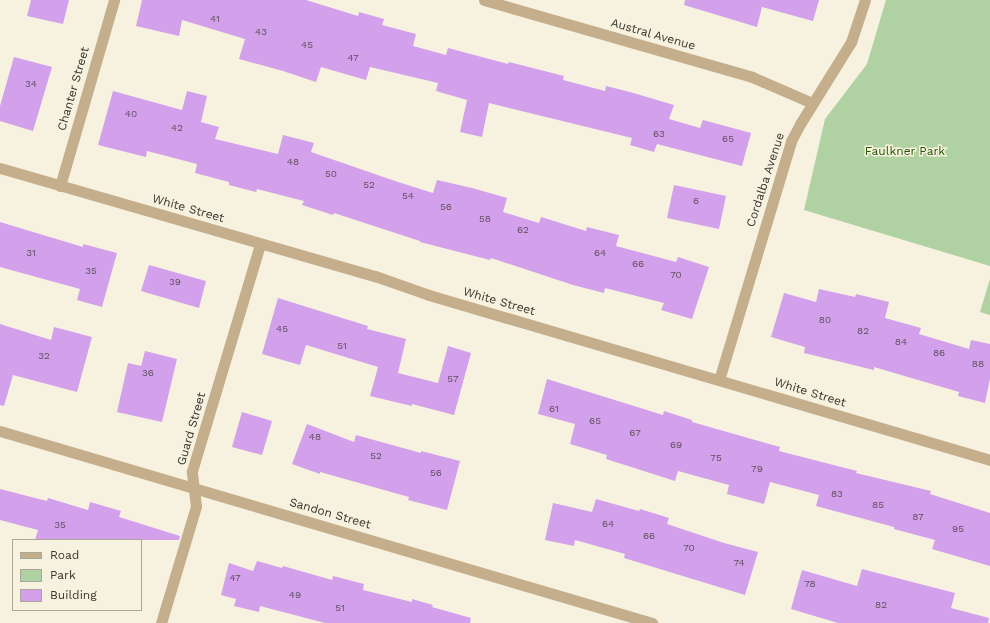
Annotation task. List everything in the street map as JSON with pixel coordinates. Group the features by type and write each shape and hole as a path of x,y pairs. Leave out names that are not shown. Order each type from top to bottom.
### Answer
{"street":[{"name":"Chanter Street","path":"60,186 114,0"},
{"name":"Austral Avenue","path":"484,0 752,77 812,103"},
{"name":"Cordalba Avenue","path":"720,380 787,153 800,124 812,103 851,42 865,0"},
{"name":"White Street","path":"0,168 990,460"},
{"name":"Guard Street","path":"161,623 196,506 192,471 260,244"},
{"name":"Sandon Street","path":"0,431 652,623"}],"green space":[{"name":"Faulkner Park","path":"886,0 990,0 990,266 804,210 825,119 867,64"},
{"path":"990,279 990,315 980,312"}],"building":[{"path":"31,0 69,0 63,24 27,16"},
{"path":"142,0 306,0 358,16 359,12 384,19 382,25 416,34 413,46 446,55 448,48 508,64 509,62 564,76 563,80 605,91 606,86 630,92 674,105 669,119 700,128 703,120 751,133 742,166 657,144 654,152 630,145 632,138 489,103 482,137 460,132 467,100 436,91 438,83 370,67 366,80 321,67 316,82 239,59 245,39 182,20 179,36 136,26"},
{"path":"685,0 819,0 813,21 762,7 757,27 684,5"},
{"path":"14,57 52,67 33,131 0,121 0,106"},
{"path":"113,91 182,110 187,91 207,96 201,122 219,127 215,139 278,154 283,135 314,143 311,152 433,193 437,180 472,188 507,198 503,212 539,223 541,217 586,231 587,227 619,235 616,246 676,262 678,257 709,267 692,319 661,310 664,303 605,288 604,293 573,285 491,258 490,260 420,242 334,213 333,215 302,205 304,201 257,189 256,192 229,185 229,182 195,173 197,164 147,151 146,157 98,145"},
{"path":"674,185 726,196 719,229 667,218"},
{"path":"0,222 83,247 83,244 117,253 102,307 77,300 80,289 0,267"},
{"path":"149,265 206,281 199,308 141,291"},
{"path":"819,289 855,297 856,294 889,302 885,318 921,328 919,334 969,349 971,340 990,344 990,379 985,403 958,396 959,392 874,367 874,370 804,353 805,347 771,337 784,293 816,302"},
{"path":"278,298 368,326 367,329 406,339 398,373 438,383 448,346 471,353 454,415 412,404 412,406 370,396 378,367 306,345 300,365 262,354"},
{"path":"0,324 51,340 54,327 92,337 77,392 13,375 4,406 0,405"},
{"path":"145,351 177,359 162,422 117,412 128,363 141,366"},
{"path":"547,379 663,415 664,411 692,420 692,422 780,447 779,451 857,471 856,473 931,491 930,494 990,513 990,566 932,549 935,540 894,529 894,527 816,506 819,495 770,482 764,504 727,494 729,485 678,471 675,481 606,459 607,455 570,444 575,424 538,414"},
{"path":"242,412 272,421 262,455 232,447"},
{"path":"307,424 354,442 356,435 421,453 421,451 460,461 447,510 408,500 409,497 320,472 320,474 292,464"},
{"path":"0,489 47,501 48,498 88,510 90,502 121,511 119,517 180,536 179,540 35,539 38,530 0,520"},
{"path":"596,499 639,511 640,509 669,518 667,524 724,543 758,552 745,595 624,558 625,554 575,540 574,546 545,540 553,503 592,512"},
{"path":"257,561 282,568 283,566 332,580 333,576 364,584 363,590 412,602 412,599 433,605 432,607 471,618 470,623 325,623 260,606 259,612 234,606 236,599 221,595 229,563 253,571"},
{"path":"862,569 955,593 951,608 989,618 988,623 838,623 791,609 802,570 857,586"}]}
